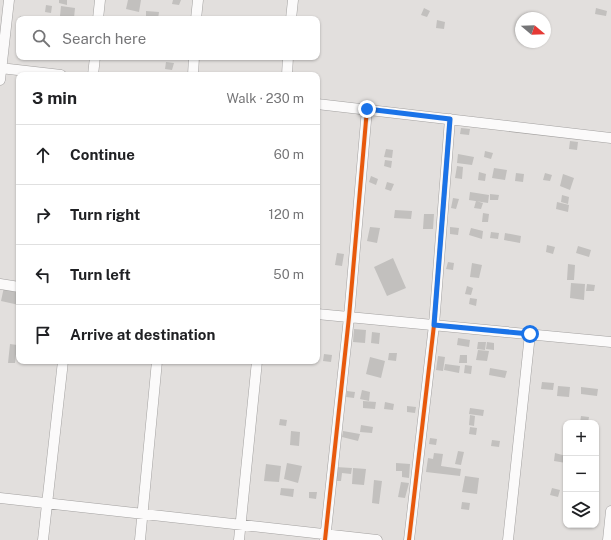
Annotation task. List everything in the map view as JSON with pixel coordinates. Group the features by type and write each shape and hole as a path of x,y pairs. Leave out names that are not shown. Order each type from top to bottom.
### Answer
{"street":[{"path":"0,80 9,0"},
{"path":"98,16 100,0"},
{"path":"196,16 198,0"},
{"path":"292,16 293,0"},
{"path":"93,72 94,60"},
{"path":"193,72 194,60"},
{"path":"287,72 288,60"},
{"path":"1,68 35,72"},
{"path":"320,104 611,138"},
{"path":"325,537 349,317 367,109"},
{"path":"408,540 434,325 450,119"},
{"path":"0,284 16,286"},
{"path":"320,314 611,342"},
{"path":"508,540 530,334"},
{"path":"43,540 63,364"},
{"path":"140,540 157,364"},
{"path":"239,540 257,364"},
{"path":"0,498 241,524 325,537 378,540"},
{"path":"608,540 611,512"}],"building":[{"path":"59,0 67,0 67,5 59,3"},
{"path":"128,0 141,0 139,12 126,9"},
{"path":"173,0 181,0 179,5 172,4"},
{"path":"46,5 52,6 51,13 45,12"},
{"path":"61,6 75,8 74,16 60,16"},
{"path":"424,8 430,11 427,17 421,15"},
{"path":"596,8 607,11 606,16 595,14"},
{"path":"146,11 159,12 158,16 146,16"},
{"path":"437,20 445,22 444,29 436,28"},
{"path":"166,62 174,63 172,70 165,69"},
{"path":"461,128 470,129 469,135 460,134"},
{"path":"570,141 578,142 577,150 569,149"},
{"path":"386,149 393,150 392,158 384,157"},
{"path":"485,151 493,153 491,159 484,157"},
{"path":"458,154 474,157 472,165 457,163"},
{"path":"385,160 392,161 391,168 384,166"},
{"path":"457,166 463,167 462,179 455,178"},
{"path":"494,168 507,170 505,180 492,178"},
{"path":"479,172 486,174 485,181 478,180"},
{"path":"516,173 524,174 523,182 515,181"},
{"path":"545,173 552,175 550,181 543,180"},
{"path":"563,174 574,178 570,190 560,186"},
{"path":"371,176 378,179 376,185 369,182"},
{"path":"387,182 394,184 391,191 385,189"},
{"path":"470,192 489,195 488,203 469,200"},
{"path":"490,194 499,195 498,200 490,200"},
{"path":"562,195 569,197 568,204 561,202"},
{"path":"453,198 459,199 456,209 451,208"},
{"path":"476,201 483,203 481,209 474,208"},
{"path":"557,202 569,205 568,212 556,209"},
{"path":"395,210 412,211 411,219 394,218"},
{"path":"483,213 489,214 488,222 482,222"},
{"path":"424,214 434,214 433,229 423,229"},
{"path":"370,227 380,228 377,243 367,241"},
{"path":"450,227 459,228 458,235 450,234"},
{"path":"471,228 483,231 482,239 469,235"},
{"path":"491,232 499,233 498,239 490,238"},
{"path":"505,233 521,236 520,243 504,240"},
{"path":"547,245 555,247 553,254 546,252"},
{"path":"578,246 591,250 589,257 576,253"},
{"path":"337,253 344,254 342,266 335,265"},
{"path":"393,258 406,288 387,296 374,267"},
{"path":"448,262 454,263 453,270 446,269"},
{"path":"472,263 482,265 479,278 470,277"},
{"path":"568,264 575,265 574,280 567,280"},
{"path":"571,283 585,284 584,300 570,298"},
{"path":"587,284 595,285 594,291 586,291"},
{"path":"467,286 473,288 471,295 465,294"},
{"path":"4,287 16,290 16,304 1,301"},
{"path":"470,298 477,299 476,306 469,304"},
{"path":"354,329 366,330 365,343 353,342"},
{"path":"372,332 380,333 379,344 371,343"},
{"path":"458,338 470,340 469,347 457,345"},
{"path":"478,342 486,342 485,350 477,349"},
{"path":"487,342 494,343 494,350 486,349"},
{"path":"10,344 16,345 15,363 8,363"},
{"path":"478,350 489,351 487,361 476,360"},
{"path":"389,353 397,353 396,361 388,360"},
{"path":"324,354 332,355 331,362 323,361"},
{"path":"460,355 467,355 467,363 459,363"},
{"path":"438,356 445,357 443,371 436,370"},
{"path":"370,357 385,361 381,378 366,374"},
{"path":"445,364 460,366 459,373 444,370"},
{"path":"465,365 472,366 471,374 464,373"},
{"path":"490,368 507,371 505,378 489,375"},
{"path":"542,382 554,383 553,390 541,389"},
{"path":"558,386 570,387 569,397 557,396"},
{"path":"581,387 598,389 597,396 581,394"},
{"path":"362,390 370,392 369,401 360,399"},
{"path":"347,391 355,392 354,398 346,397"},
{"path":"363,401 376,402 375,409 363,408"},
{"path":"385,402 394,404 393,410 384,409"},
{"path":"407,406 416,407 415,413 407,412"},
{"path":"470,408 484,410 483,416 469,414"},
{"path":"470,415 475,416 474,426 469,425"},
{"path":"581,416 589,417 588,420 580,420"},
{"path":"280,419 287,420 286,426 279,425"},
{"path":"361,425 373,427 372,433 360,432"},
{"path":"470,427 477,428 476,435 469,434"},
{"path":"291,431 300,432 299,446 290,445"},
{"path":"343,431 360,434 358,441 342,437"},
{"path":"430,438 437,439 436,445 429,444"},
{"path":"492,440 500,441 499,447 491,446"},
{"path":"458,451 464,452 461,465 455,464"},
{"path":"434,453 443,454 441,466 461,469 460,476 426,472 428,458 433,459"},
{"path":"555,453 563,455 563,462 554,461"},
{"path":"287,463 302,466 298,483 284,479"},
{"path":"396,463 410,464 409,478 402,477 402,471 396,471"},
{"path":"266,464 281,466 279,482 264,481"},
{"path":"336,467 352,468 351,474 342,473 341,481 335,481"},
{"path":"353,468 366,469 364,485 352,484"},
{"path":"465,476 479,478 477,494 462,492"},
{"path":"374,480 382,481 379,504 372,503"},
{"path":"401,482 409,483 405,498 398,497"},
{"path":"281,488 294,489 293,497 280,495"},
{"path":"552,488 560,490 558,497 550,495"},
{"path":"309,492 317,492 316,499 309,498"},
{"path":"462,502 470,503 469,510 461,509"}],"cycle path":[{"path":"325,540 349,317 367,109"},
{"path":"409,540 434,325 450,119"}],"route":[{"path":"367,109 450,119 434,325 530,334"}]}
